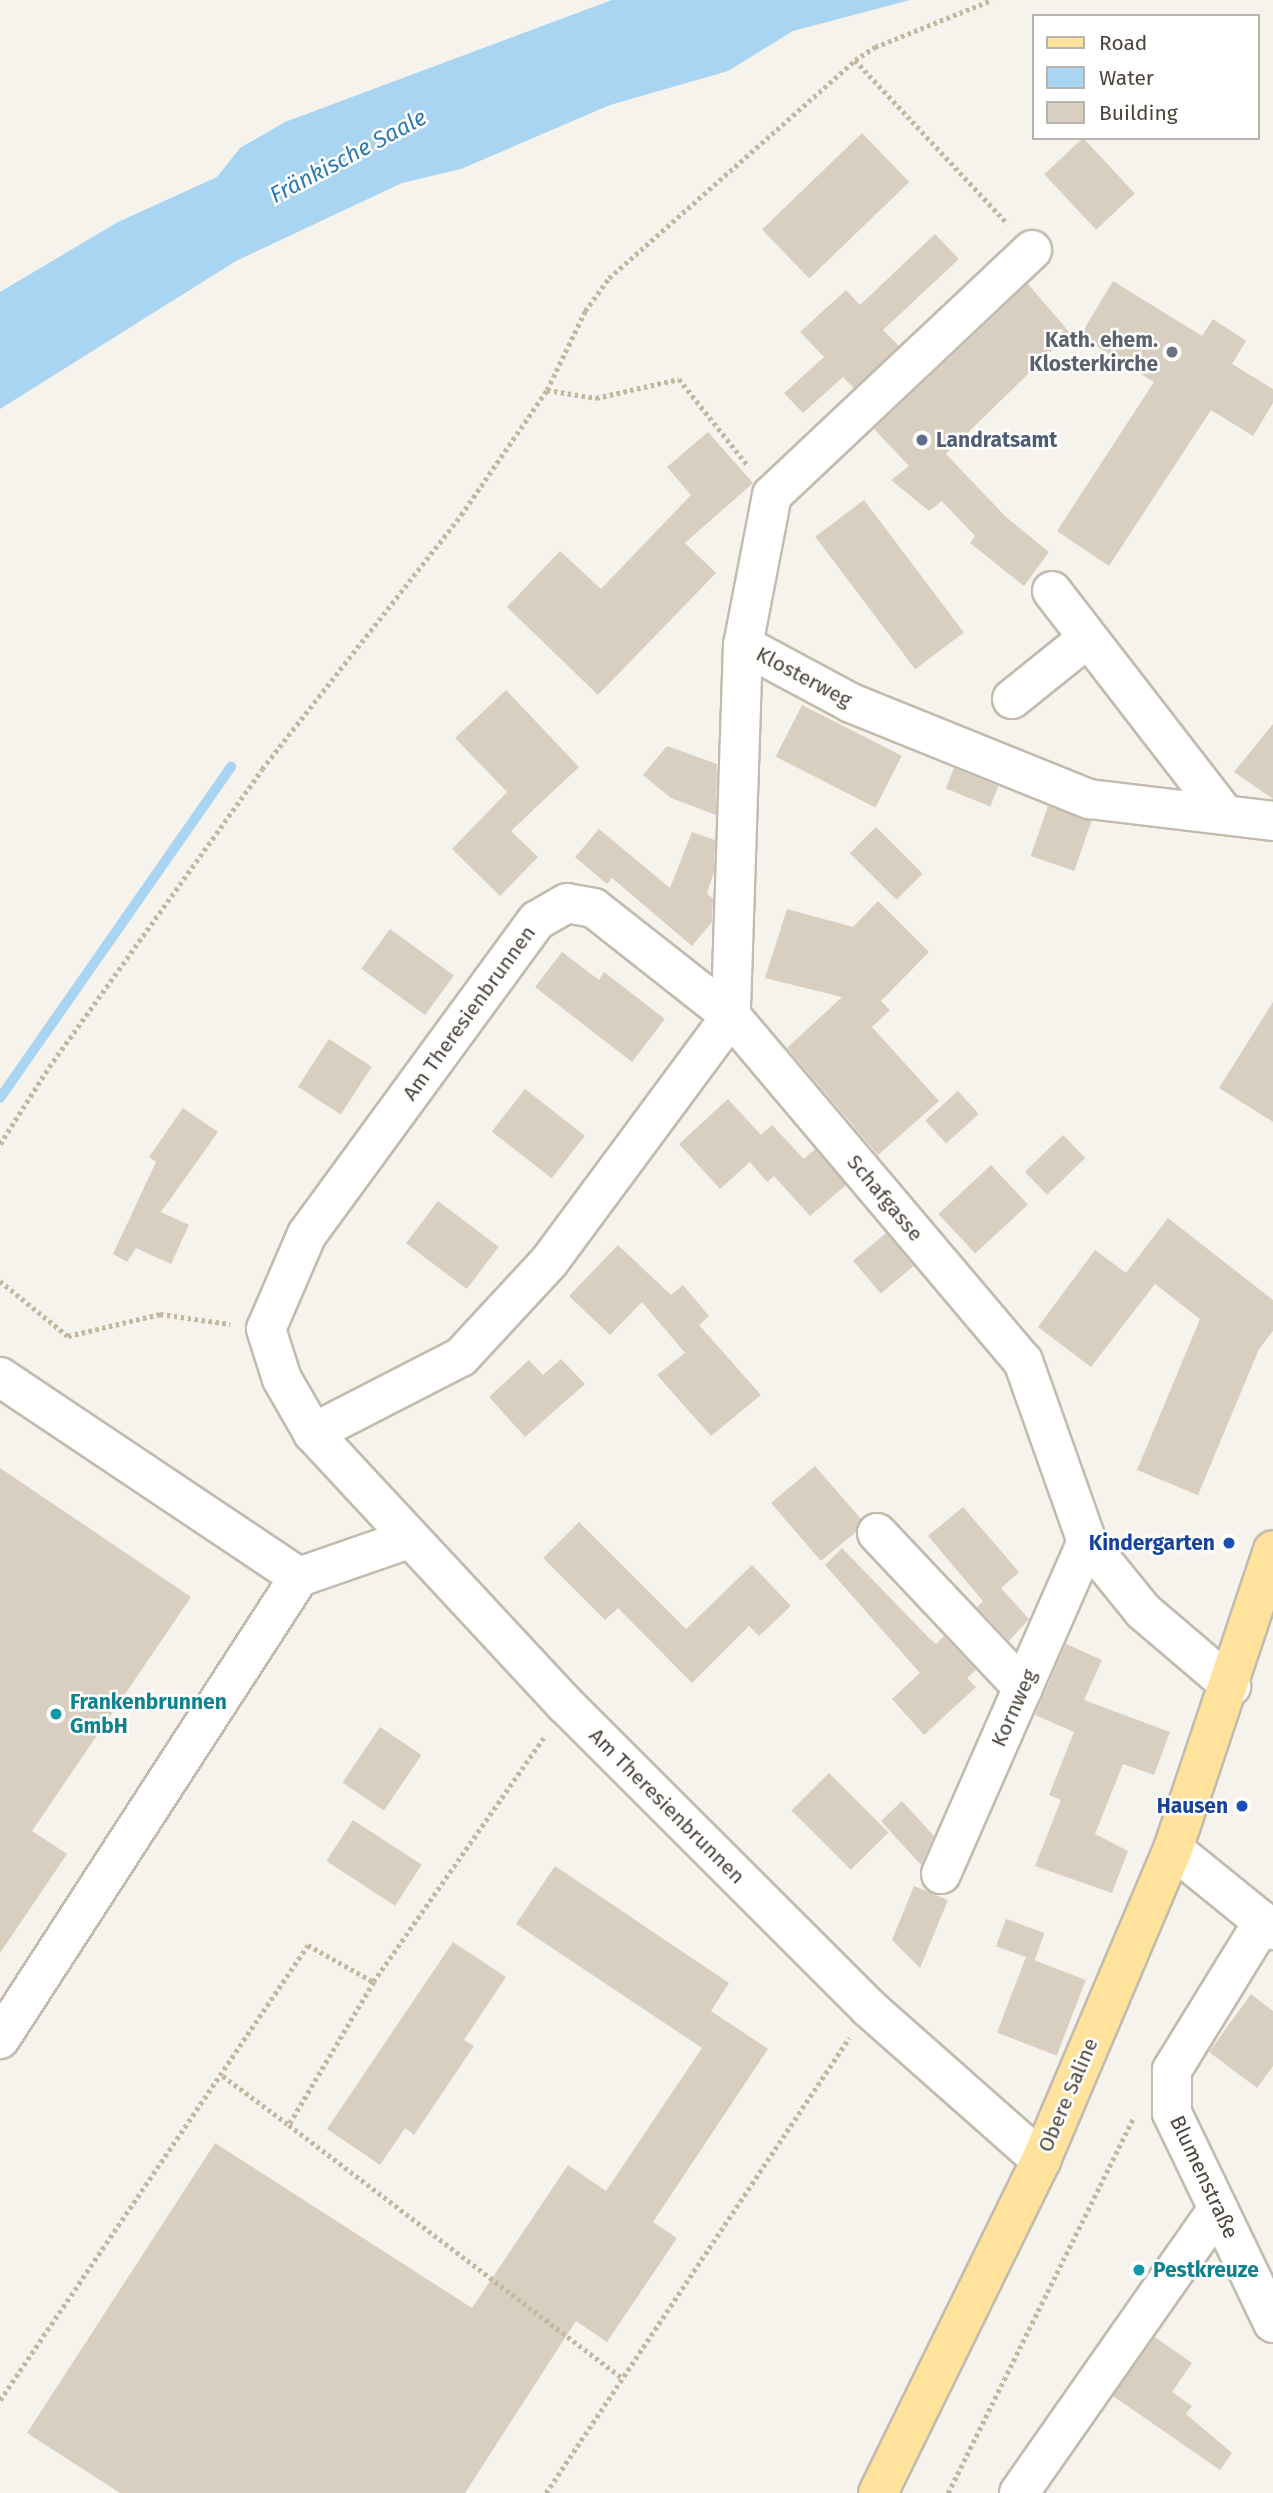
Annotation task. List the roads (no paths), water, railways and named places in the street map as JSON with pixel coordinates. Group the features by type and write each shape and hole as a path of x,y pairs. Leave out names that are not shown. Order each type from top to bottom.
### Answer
{"main road":[{"name":"Obere Saline","path":"878,2493 1041,2160 1173,1849 1231,1686 1273,1550"}],"street":[{"name":"Klosterweg","path":"1032,250 772,495 743,645 851,703 1089,799 1273,821"},
{"path":"1052,591 1225,816"},
{"path":"1012,699 1088,638"},
{"path":"313,1433 461,1357 548,1262 731,1016 743,645"},
{"name":"Am Theresienbrunnen","path":"731,1016 594,908 567,903 537,920 307,1234 266,1329 282,1379 313,1433 409,1539 566,1705 869,2008 1041,2160"},
{"name":"Schafgasse","path":"731,1016 1023,1361 1087,1542 1143,1611 1231,1686"},
{"path":"0,1377 299,1577"},
{"path":"877,1533 1023,1688"},
{"path":"0,2039 299,1577 409,1539"},
{"name":"Kornweg","path":"941,1874 1087,1542"},
{"path":"1173,1849 1268,1926"},
{"name":"Blumenstraße","path":"1268,1926 1172,2070 1172,2113 1273,2323"},
{"path":"1019,2493 1218,2209"}],"water":[{"name":"Fränkische Saale","path":"612,0 910,0 793,31 728,71 610,105 461,169 402,183 236,261 0,409 0,292 118,222 217,177 240,148 285,122"}],"waterway":[{"path":"0,1098 231,767"}],"place":[{"name":"Kath. ehem. Klosterkirche","path":"1172,352"},
{"name":"Landratsamt","path":"922,440"},
{"name":"Kindergarten","path":"1229,1543"},
{"name":"Frankenbrunnen GmbH","path":"56,1714"},
{"name":"Hausen","path":"1242,1806"},
{"name":"Pestkreuze","path":"1139,2270"}]}
